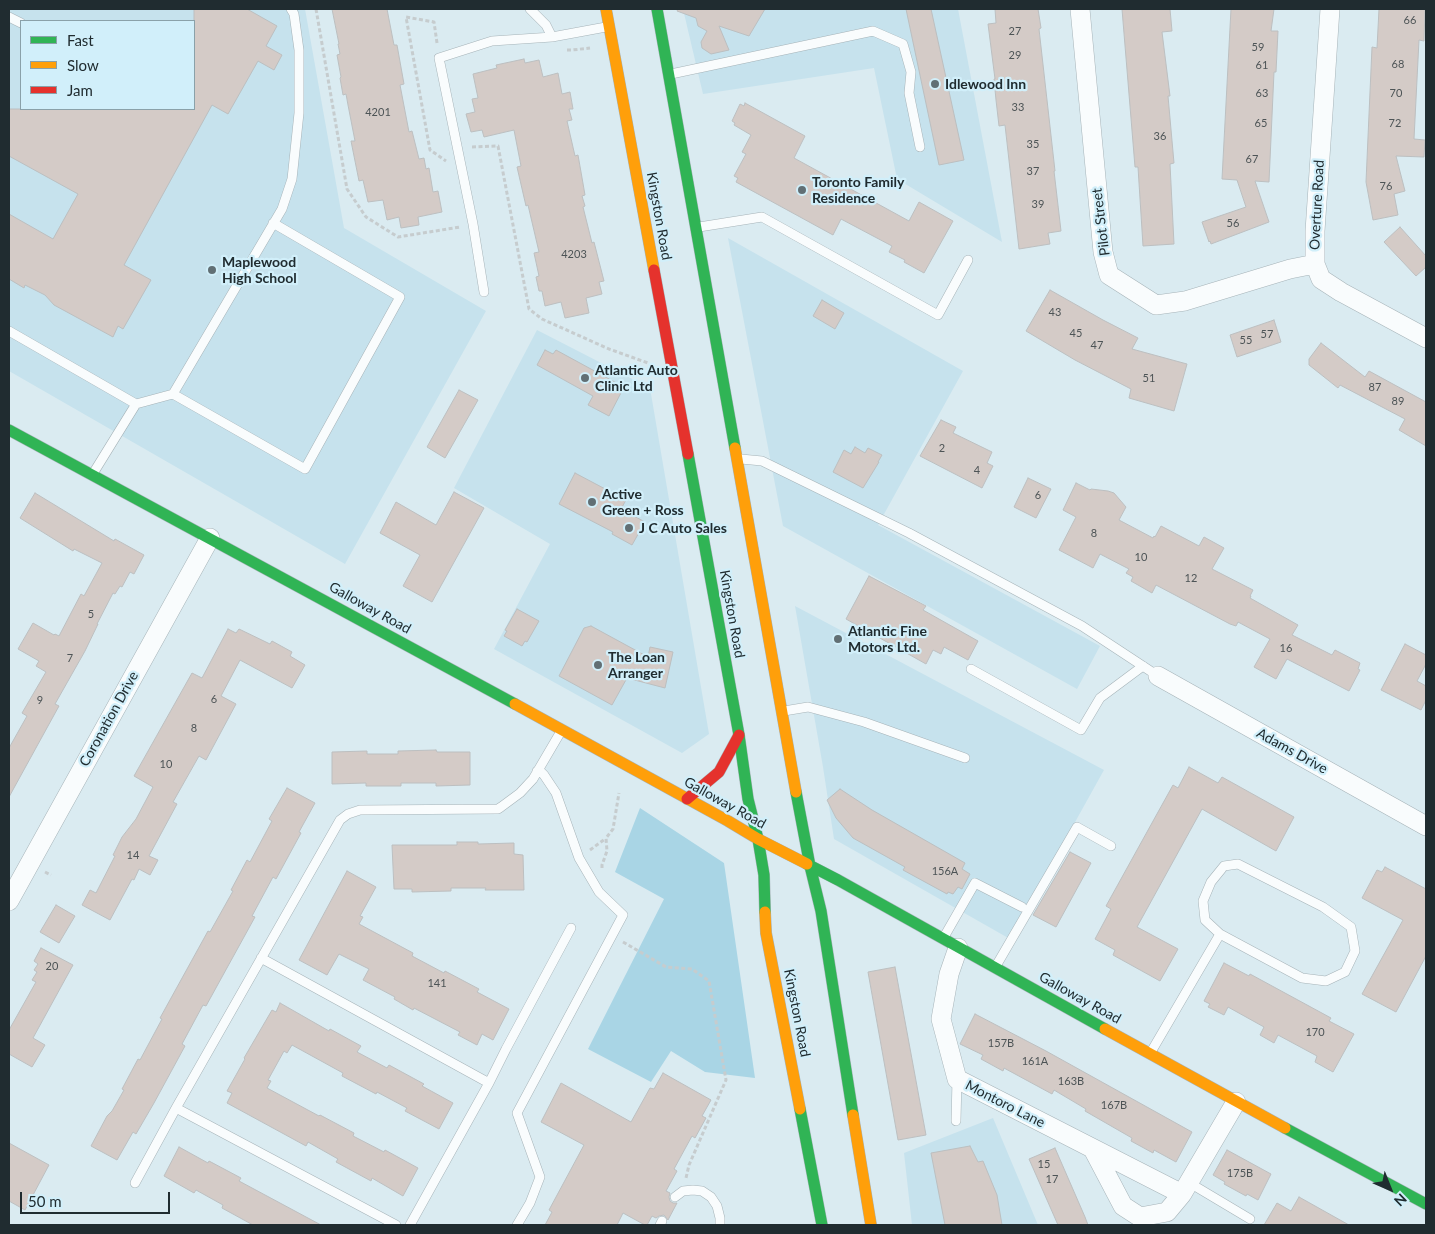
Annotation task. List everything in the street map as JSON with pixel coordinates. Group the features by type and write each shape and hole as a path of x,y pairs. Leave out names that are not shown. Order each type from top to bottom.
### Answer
{"main road":[{"name":"Kingston Road","path":"606,9 739,736 748,799 758,839 764,875 766,933 822,1225"},
{"path":"657,9 736,459 810,866 821,912 871,1225"},
{"name":"Galloway Road","path":"9,430 562,730 758,839 838,880 1236,1102 1426,1204"},
{"path":"687,799 719,772 739,736"}],"street":[{"name":"Pilot Street","path":"1080,9 1103,252 1109,275 1156,305 1186,301 1290,269 1315,264"},
{"name":"Overture Road","path":"1330,9 1315,232 1315,264 1321,279 1341,292 1426,338"},
{"name":"Coronation Drive","path":"9,901 210,538"},
{"name":"Adams Drive","path":"1150,671 1426,826"},
{"name":"Montoro Lane","path":"950,944 949,974 941,1018 957,1079 1093,1149 1185,1188"},
{"path":"1093,1149 1123,1206 1140,1218 1167,1212 1185,1188 1236,1102"}],"lane":[{"path":"93,475 136,404 173,394 282,209 292,179 299,113 299,50 294,14 291,9"},
{"path":"530,9 546,25 552,37"},
{"path":"484,292 473,224 439,58 492,41 552,37 609,27"},
{"path":"669,75 873,31 903,44 911,72 909,93 920,147"},
{"path":"696,228 762,217 938,315 968,260"},
{"path":"173,394 305,469 400,297 273,223"},
{"path":"9,331 136,404"},
{"path":"736,459 762,461 909,533 1082,626 1150,671 1100,698 1081,730 971,669"},
{"path":"782,712 808,707 864,722 965,758"},
{"path":"135,1183 335,828 344,816 360,810 498,809 520,793 533,779 562,730"},
{"path":"517,1225 530,1203 540,1177 517,1113 623,915 599,892 579,858 556,793 544,775 537,771"},
{"path":"995,969 1077,826 1111,846"},
{"path":"1238,864 1323,907 1351,927 1355,951 1344,972 1326,981 1302,978 1220,934 1205,920 1203,901 1211,882 1224,866 1238,864"},
{"path":"950,944 975,883 1022,907"},
{"path":"410,1225 489,1083 571,928"},
{"path":"1150,1054 1220,934"},
{"path":"262,958 489,1083"},
{"path":"956,1121 957,1079"},
{"path":"176,1108 396,1225"},
{"path":"1185,1188 1250,1219"},
{"path":"679,1194 692,1190 702,1191 711,1197 717,1206 720,1225"}],"path":[{"path":"316,9 346,189 366,217 398,237 462,226"},
{"path":"437,43 434,22 406,17 430,150 451,164"},
{"path":"563,49 572,50 596,47"},
{"path":"471,147 498,146 529,309 542,319 600,345 654,365"},
{"path":"599,892 604,882 602,865 607,851 606,838 613,829 619,792"},
{"path":"612,936 666,967 692,969 709,981 726,1080 689,1165 679,1194"}],"shaded area":[{"name":"Maplewood High School","path":"9,9 305,9 344,228 486,311 345,564 9,371"},
{"path":"683,9 958,9 1002,242 897,179 874,68 703,94"},
{"path":"728,238 963,371 878,525 1100,646 1077,689 783,526"},
{"path":"537,330 650,388 709,734 682,753 494,649 550,544 454,488"},
{"path":"795,606 1104,770 1010,939 834,839"},
{"path":"640,808 724,863 755,1078 705,1072 671,1051 651,1082 588,1049 664,899 615,872"},
{"path":"993,1118 1038,1225 912,1225 904,1153"}],"building":[{"path":"194,9 247,9 277,26 266,46 282,55 274,70 258,61 228,114 212,105 124,265 151,280 123,329 118,326 113,337 54,305 45,295 25,285 24,288 9,279 9,214 53,239 78,194 9,156 9,109 195,110"},
{"path":"332,9 387,9 394,45 397,45 404,84 400,85 409,132 412,131 419,159 424,158 426,169 429,168 433,192 438,191 442,212 418,217 419,225 401,228 399,217 387,220 383,200 368,202 363,180 359,181 351,141 355,141 346,94 343,95 340,78 337,55 340,54 339,44"},
{"path":"678,9 765,9 749,36 719,26 729,50 711,54 702,48 701,42 707,31 698,26 696,18 677,11"},
{"name":"Idlewood Inn","path":"906,9 931,9 964,160 939,165"},
{"path":"995,9 1038,9 1061,231 1048,233 1050,244 1019,249 1005,125 999,126 988,24 996,23"},
{"path":"1122,9 1170,9 1172,31 1162,32 1170,96 1168,96 1174,163 1170,164 1174,244 1143,246 1138,167 1135,167"},
{"path":"1231,9 1274,9 1271,31 1278,31 1276,72 1274,72 1269,182 1255,181 1269,222 1211,244 1202,222 1246,207 1237,180 1222,179"},
{"path":"1379,9 1425,9 1424,41 1419,40 1414,139 1425,140 1424,157 1396,156 1405,191 1394,194 1398,215 1373,220 1366,182 1372,47 1377,48"},
{"path":"524,59 525,63 539,60 543,77 558,73 562,94 570,92 573,109 569,109 572,120 567,121 575,156 578,155 585,195 582,196 585,206 583,207 604,281 599,282 602,294 586,298 589,313 565,318 561,302 545,306 542,291 539,291 536,277 539,276 534,253 539,252 517,167 521,166 514,130 484,137 482,130 471,132 466,114 475,112 472,99 478,98 473,74 497,68 496,65"},
{"name":"Toronto Family Residence","path":"745,103 805,136 794,158 909,221 919,202 953,221 924,273 889,252 892,246 841,219 833,235 736,182 738,178 734,176 746,154 742,152 751,135 734,125 735,123 732,121 740,104 744,106"},
{"path":"1400,227 1426,256 1426,267 1416,276 1384,242"},
{"path":"1050,290 1138,338 1132,349 1187,364 1174,411 1129,398 1131,389 1075,360 1026,331"},
{"path":"822,300 844,313 835,329 813,316"},
{"path":"1274,320 1281,342 1237,357 1230,335"},
{"path":"1321,343 1365,377 1369,371 1426,402 1426,446 1399,430 1405,419 1340,385 1338,388 1309,365 1309,359"},
{"name":"Atlantic Auto Clinic Ltd","path":"545,350 553,354 556,350 624,387 609,416 588,405 593,396 537,365"},
{"path":"459,390 478,400 445,458 427,447"},
{"path":"941,420 956,427 953,433 992,452 987,463 993,466 982,488 920,456"},
{"path":"855,447 865,453 868,448 882,455 863,488 833,472 844,450 851,454"},
{"name":"Active Green + Ross","path":"575,473 626,500 621,509 645,522 632,545 612,534 613,532 559,504"},
{"path":"1028,478 1051,489 1036,518 1014,507"},
{"path":"1076,483 1090,490 1114,493 1126,507 1119,520 1153,538 1161,526 1199,546 1204,537 1224,548 1212,569 1253,590 1250,598 1298,625 1292,635 1332,655 1335,650 1360,663 1358,669 1360,670 1349,691 1287,659 1276,679 1254,667 1270,639 1238,622 1236,626 1230,624 1156,585 1152,593 1131,581 1133,577 1126,573 1129,569 1100,554 1093,568 1059,550 1076,517 1063,510"},
{"path":"454,492 484,508 432,602 403,586 420,555 380,533 396,502 436,525"},
{"path":"35,493 114,541 115,539 144,555 134,574 130,572 122,587 120,586 115,594 113,593 85,651 55,704 59,706 9,797 9,748 27,716 22,713 46,672 36,666 39,661 18,649 33,623 59,636 81,594 84,596 102,563 74,549 73,551 20,518"},
{"path":"869,576 926,606 923,610 978,641 968,660 944,647 941,654 933,650 926,664 846,619"},
{"path":"517,609 539,621 527,642 525,641 522,646 504,636 507,631 505,630"},
{"name":"The Loan Arranger","path":"591,626 648,657 650,647 673,652 665,688 627,678 612,705 559,676 584,628"},
{"path":"228,629 236,633 239,629 270,644 272,641 292,652 290,656 305,665 292,688 240,660 221,696 236,704 206,760 199,756 173,802 177,804 149,856 158,860 150,875 139,869 110,920 82,905 90,890 96,893 115,856 113,855 122,837 136,819 153,787 134,776 192,673 202,678"},
{"path":"1405,644 1426,655 1426,664 1417,681 1426,686 1426,700 1421,710 1381,690"},
{"path":"436,750 437,752 470,752 470,785 436,786 436,783 401,783 401,786 366,786 366,783 332,784 332,752 367,751 367,754 398,754 398,751"},
{"path":"1189,767 1218,783 1222,777 1294,817 1276,851 1202,809 1137,927 1178,949 1160,981 1113,955 1115,950 1095,939 1111,909 1106,906 1173,785 1178,788"},
{"path":"287,788 315,803 276,879 273,877 252,916 255,917 206,1006 203,1005 182,1044 185,1046 154,1103 136,1134 133,1132 117,1160 91,1146 124,1090 122,1089 138,1059 140,1060 162,1019 160,1018 208,931 210,932 233,891 231,890 247,860 250,862 272,821 269,819"},
{"path":"840,789 872,810 965,863 962,869 970,874 962,889 958,887 953,894 948,892 947,894 903,870 905,867 853,838 836,818 827,800"},
{"path":"457,842 478,842 478,844 514,843 514,854 523,855 524,890 451,888 451,891 412,892 412,889 394,889 392,845 457,845"},
{"path":"1070,852 1091,863 1056,927 1033,915"},
{"path":"1385,867 1426,889 1426,956 1396,1012 1362,994 1403,920 1362,898 1377,870 1382,872"},
{"path":"347,871 376,887 360,916 363,917 359,924 413,953 412,956 479,989 477,992 509,1009 493,1040 482,1034 477,1045 458,1035 460,1032 414,1008 413,1010 394,999 395,997 363,980 369,969 339,954 327,975 299,960"},
{"path":"56,905 75,916 59,943 40,932"},
{"path":"41,948 73,965 33,1038 45,1045 32,1067 9,1054 9,1030 36,982 32,980 37,972 34,970 38,964 34,961"},
{"path":"1224,963 1249,976 1250,974 1331,1018 1329,1021 1354,1034 1333,1072 1315,1062 1317,1056 1278,1035 1274,1043 1260,1035 1264,1027 1228,1007 1224,1015 1208,1007 1210,1004 1204,1001"},
{"path":"895,967 926,1135 898,1140 868,972"},
{"path":"280,1003 329,1031 330,1029 361,1046 357,1052 387,1068 389,1065 424,1084 422,1086 453,1103 439,1129 405,1111 407,1108 342,1076 343,1073 292,1045 287,1053 284,1051 268,1080 271,1081 267,1088 354,1133 353,1136 384,1152 385,1150 418,1168 403,1196 372,1178 371,1181 336,1162 338,1159 308,1142 306,1146 227,1103 232,1093 227,1091 244,1058 272,1010 276,1012"},
{"path":"975,1014 1192,1132 1176,1162 1154,1150 1153,1153 1131,1141 1132,1138 1085,1111 1086,1109 1054,1090 1052,1094 1004,1068 1003,1071 981,1059 983,1055 960,1044"},
{"path":"663,1073 711,1100 702,1116 706,1118 695,1138 692,1136 674,1169 677,1171 666,1191 670,1193 670,1201 677,1203 668,1220 664,1215 656,1218 652,1216 647,1225 645,1225 623,1213 617,1225 545,1225 552,1212 549,1210 584,1145 541,1122 561,1083 631,1122 650,1088 654,1089"},
{"path":"9,1143 49,1165 25,1210 9,1201"},
{"path":"970,1146 978,1162 983,1161 997,1195 1002,1225 945,1225 931,1153"},
{"path":"179,1147 241,1178 239,1181 321,1225 253,1225 222,1208 223,1205 196,1190 194,1193 164,1176"},
{"path":"1055,1148 1088,1225 1058,1225 1029,1159"},
{"path":"1227,1150 1271,1174 1258,1200 1224,1184 1225,1182 1213,1175"},
{"path":"1299,1197 1349,1225 1264,1225 1277,1203 1291,1211"}],"traffic: fast":[{"path":"657,9 735,448"},
{"path":"9,430 515,704"},
{"path":"688,454 739,735 748,799 758,839 764,875 765,912"},
{"path":"796,792 810,866 821,911 853,1115"},
{"path":"807,864 1105,1029"},
{"path":"800,1109 822,1225"},
{"path":"1285,1128 1426,1204"}],"traffic: slow":[{"path":"606,9 654,270"},
{"path":"735,448 796,792"},
{"path":"515,704 758,839 807,864"},
{"path":"765,912 766,933 800,1109"},
{"path":"1105,1029 1285,1128"},
{"path":"853,1115 871,1225"}],"traffic: jam":[{"path":"654,270 688,454"},
{"path":"687,799 719,772 739,735"}],"place":[{"name":"Idlewood Inn","path":"935,84"},
{"name":"Toronto Family Residence","path":"802,190"},
{"name":"Maplewood High School","path":"212,270"},
{"name":"Atlantic Auto Clinic Ltd","path":"585,378"},
{"name":"Active Green + Ross","path":"592,502"},
{"name":"J C Auto Sales","path":"629,528"},
{"name":"Atlantic Fine Motors Ltd.","path":"838,639"},
{"name":"The Loan Arranger","path":"598,665"}]}
